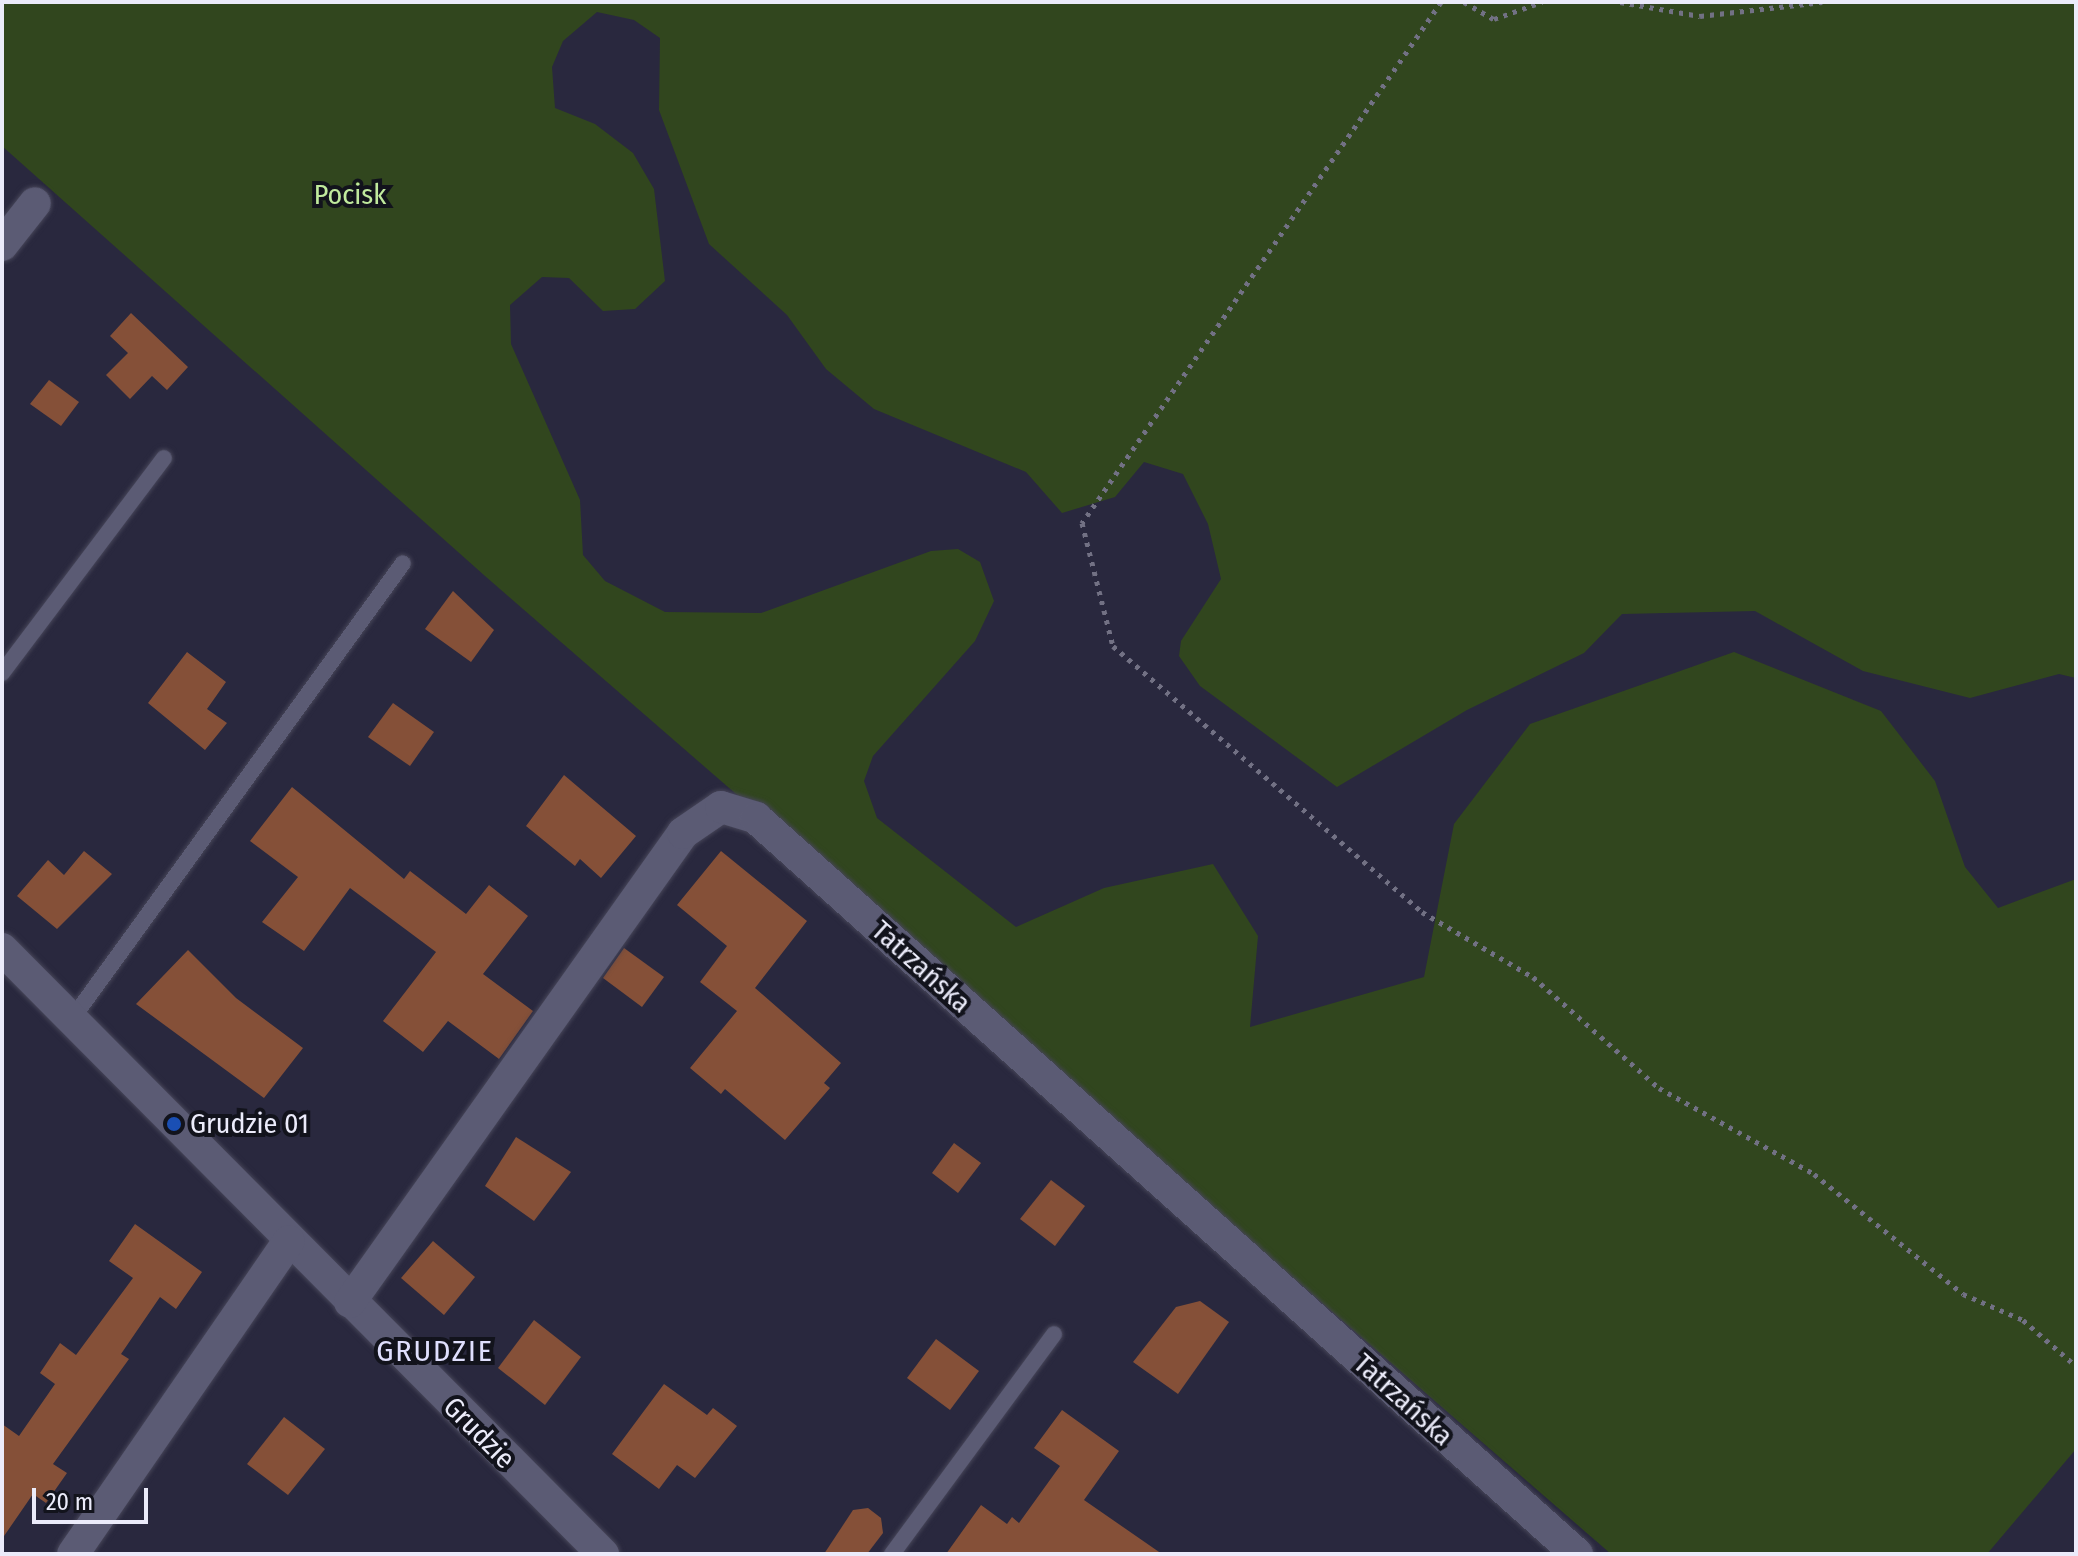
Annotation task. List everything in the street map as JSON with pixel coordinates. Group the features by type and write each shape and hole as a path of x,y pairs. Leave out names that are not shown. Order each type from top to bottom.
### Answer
{"street":[{"path":"2,245 35,203"},
{"name":"Tatrzańska","path":"350,1302 683,833 721,807 756,818 1577,1554"},
{"name":"Grudzie","path":"2,949 603,1554"},
{"path":"73,1554 289,1241"}],"lane":[{"path":"2,673 164,458"},
{"path":"72,1019 403,563"},
{"path":"892,1554 1054,1334"}],"path":[{"path":"1441,2 1082,523 1113,646 1422,912 1533,977 1659,1088 1814,1174 1963,1294 2023,1320 2076,1366"},
{"path":"1464,2 1494,19 1542,2"},
{"path":"1620,2 1700,16 1822,2"}],"green space":[{"name":"Pocisk","path":"2,2 2076,2 2076,678 2059,674 1970,698 1863,671 1755,611 1622,614 1584,653 1467,710 1337,787 1200,686 1179,656 1181,641 1221,579 1208,524 1183,474 1144,462 1115,497 1062,513 1026,472 874,409 826,369 787,315 709,244 659,110 660,38 634,20 597,12 563,41 552,67 555,108 595,124 633,153 654,189 665,281 635,309 603,311 569,278 542,277 510,305 511,344 580,500 583,555 605,581 665,612 761,613 931,551 958,549 980,562 994,601 975,641 873,756 864,781 877,818 1016,927 1104,888 1213,864 1258,936 1250,1027 1424,977 1454,824 1530,724 1734,652 1881,711 1935,781 1965,867 1998,908 2076,879 2076,1449 1987,1554 1611,1554 485,576 2,146"}],"building":[{"path":"131,313 188,367 167,390 152,376 130,399 106,375 128,353 110,336"},
{"path":"49,380 79,402 61,426 30,404"},
{"path":"453,591 494,630 471,662 425,629"},
{"path":"187,652 226,682 207,709 227,723 205,750 148,703"},
{"path":"393,703 434,732 410,766 368,737"},
{"path":"564,775 636,836 601,878 580,859 575,866 526,826"},
{"path":"292,787 404,879 410,871 466,914 489,885 528,916 483,974 533,1011 499,1059 448,1021 423,1052 383,1021 436,952 350,888 304,951 262,922 298,877 250,841"},
{"path":"84,851 112,874 57,929 17,896 48,860 64,875"},
{"path":"721,851 807,921 755,988 841,1063 824,1083 830,1088 785,1140 725,1089 721,1094 690,1068 737,1011 700,982 727,946 677,905"},
{"path":"624,948 664,977 642,1007 603,978"},
{"path":"188,950 236,998 303,1048 264,1098 136,1004"},
{"path":"516,1137 571,1172 534,1221 485,1186"},
{"path":"954,1143 981,1163 958,1193 932,1173"},
{"path":"1051,1180 1085,1206 1055,1246 1020,1219"},
{"path":"135,1224 202,1272 176,1309 160,1297 121,1354 129,1359 53,1464 67,1473 46,1503 33,1494 2,1539 2,1424 19,1436 55,1384 40,1373 60,1343 76,1355 133,1278 109,1261"},
{"path":"433,1241 475,1277 444,1315 401,1278"},
{"path":"1200,1301 1229,1322 1178,1394 1133,1362 1176,1307"},
{"path":"534,1320 581,1357 545,1405 498,1368"},
{"path":"936,1339 979,1371 950,1410 907,1378"},
{"path":"664,1384 707,1415 713,1408 737,1426 695,1478 677,1465 659,1489 612,1454"},
{"path":"1062,1410 1119,1451 1084,1500 1162,1554 946,1554 981,1505 1007,1524 1012,1517 1019,1523 1060,1466 1034,1448"},
{"path":"284,1417 325,1449 288,1495 247,1464"},
{"path":"868,1508 881,1518 883,1533 867,1554 824,1554 853,1510"}],"place":[{"name":"Grudzie 01","path":"174,1124"}],"district":[{"name":"GRUDZIE","path":"435,1351"}]}
